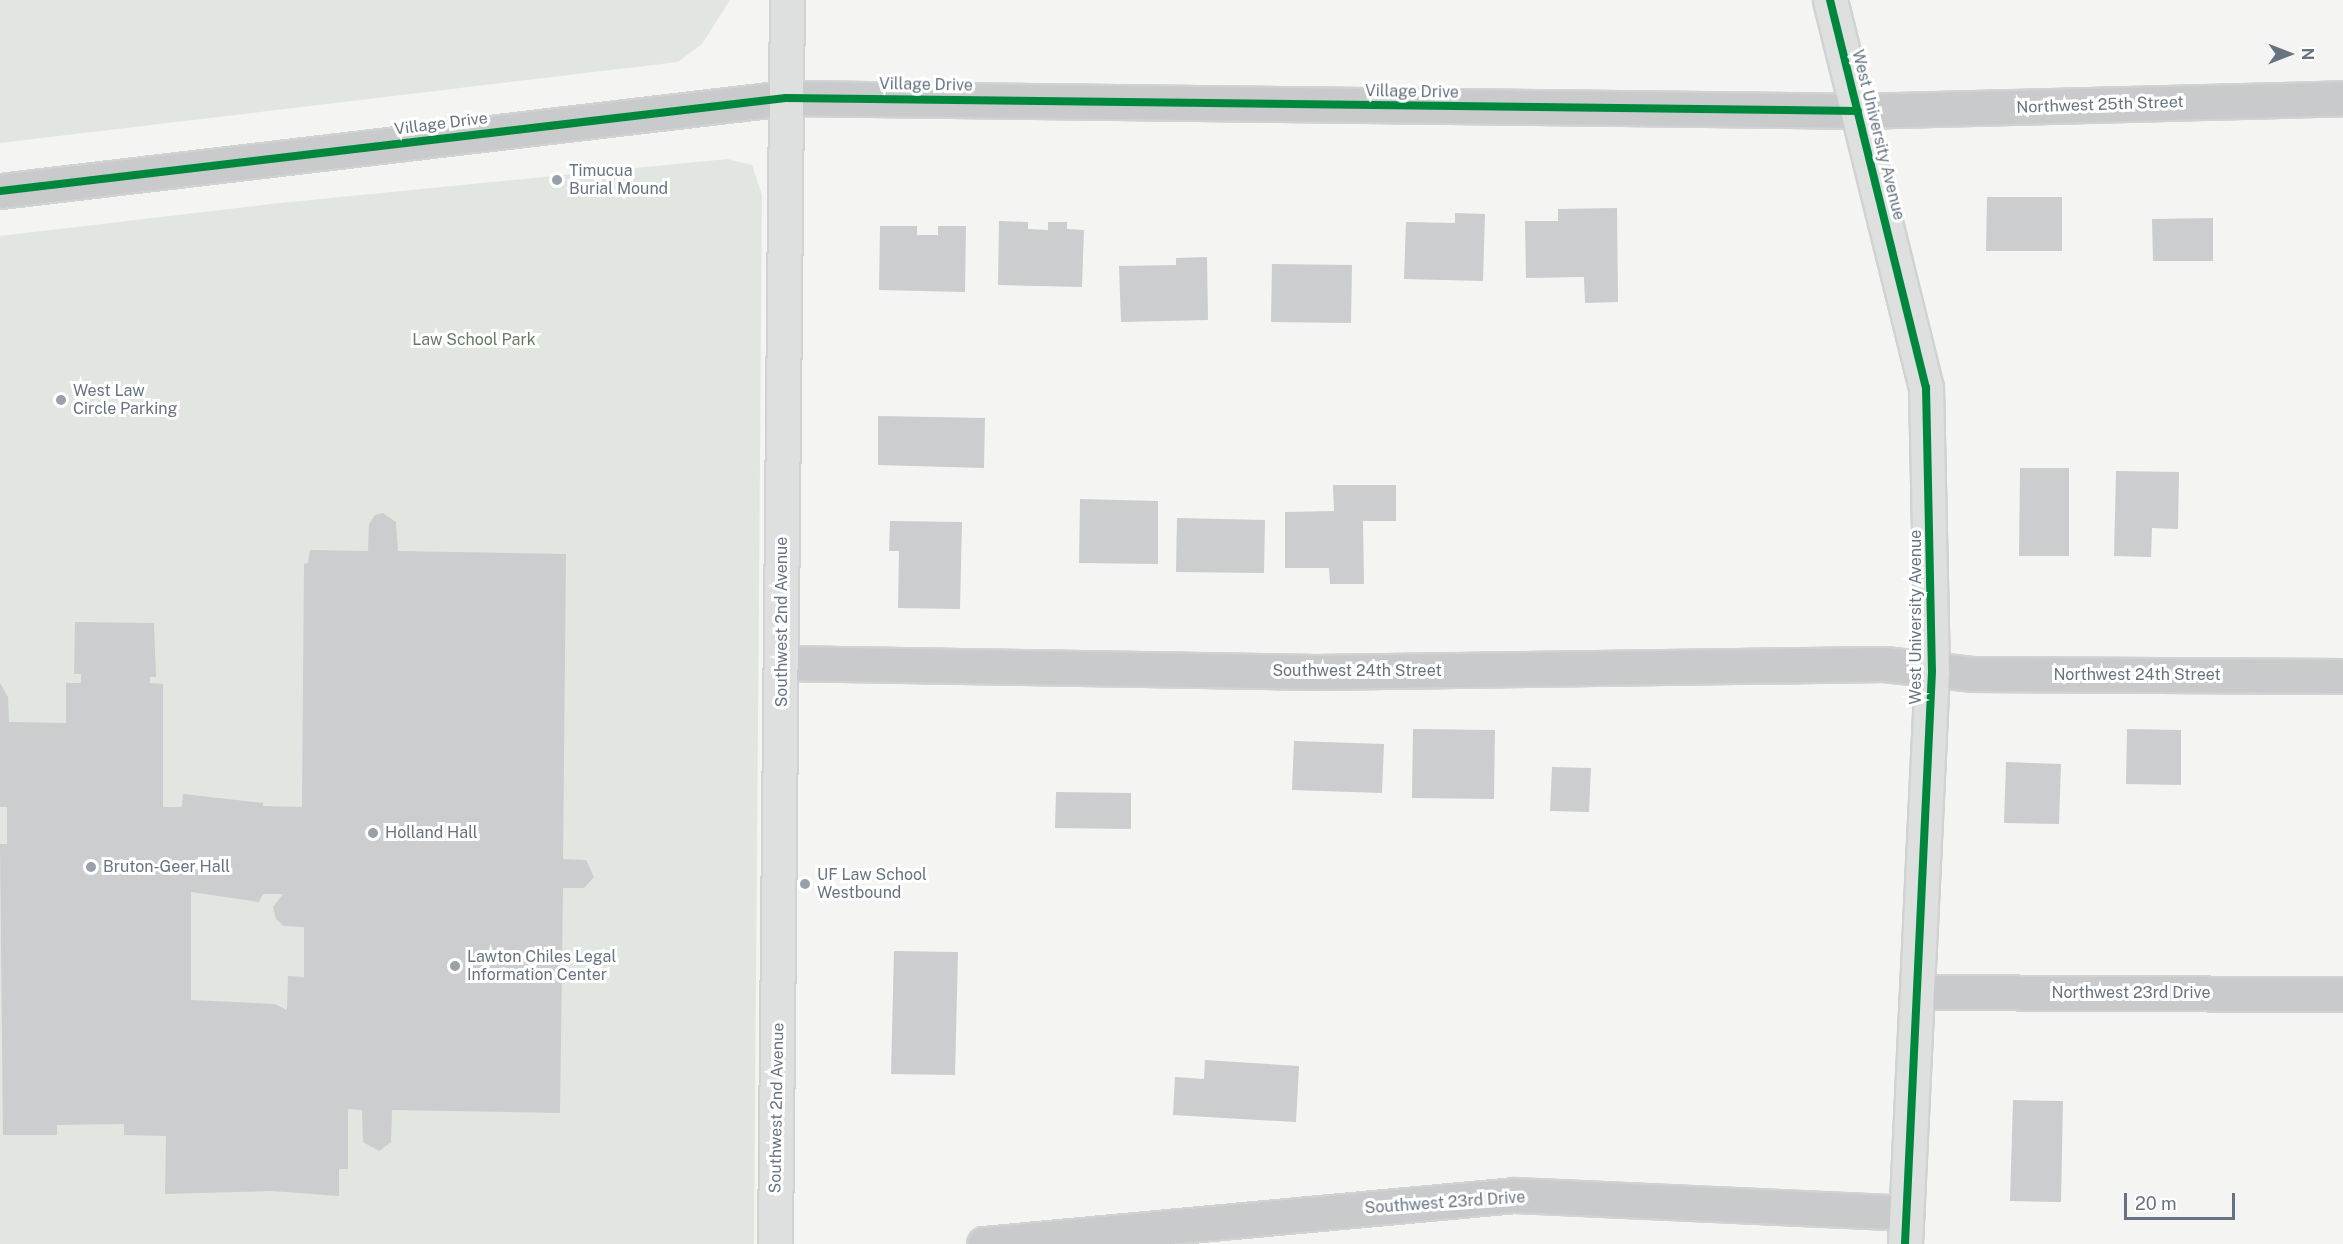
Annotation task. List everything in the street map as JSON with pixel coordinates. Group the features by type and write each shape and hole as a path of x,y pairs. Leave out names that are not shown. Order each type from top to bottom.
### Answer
{"main road":[{"name":"Southwest 2nd Avenue","path":"775,1244 787,0"},
{"name":"West University Avenue","path":"1830,0 1926,387 1932,671 1920,992 1906,1228"}],"street":[{"name":"Village Drive","path":"0,191 786,98 1858,111"},
{"name":"Northwest 25th Street","path":"1858,111 2343,99"},
{"name":"Southwest 24th Street","path":"782,663 1316,672 1866,665 1932,671"},
{"name":"Northwest 24th Street","path":"1932,671 2343,676"},
{"name":"Northwest 23rd Drive","path":"1920,992 2343,994"},
{"name":"Southwest 23rd Drive","path":"984,1244 1515,1195 1906,1228"}],"green space":[{"path":"0,0 730,0 702,44 678,62 0,143"},
{"name":"Law School Park","path":"727,159 752,165 762,195 754,1244 0,1244 0,236 270,204"}],"building":[{"path":"1987,197 2062,197 2062,251 1986,251"},
{"path":"1617,208 1618,302 1585,303 1584,277 1526,278 1525,221 1558,221 1558,209"},
{"path":"1455,213 1485,214 1483,281 1404,279 1406,222 1455,223"},
{"path":"2213,218 2213,261 2153,261 2152,219"},
{"path":"999,221 1028,222 1028,229 1048,230 1048,222 1067,222 1067,229 1084,230 1082,287 998,285"},
{"path":"880,226 917,226 917,235 938,235 938,226 966,226 965,292 879,290"},
{"path":"1207,257 1208,320 1121,322 1119,266 1176,265 1176,258"},
{"path":"1272,264 1352,265 1351,323 1271,322"},
{"path":"878,416 985,418 984,468 878,465"},
{"path":"2020,468 2069,468 2069,556 2019,556"},
{"path":"2116,471 2179,472 2178,529 2152,528 2151,557 2114,556"},
{"path":"1333,485 1396,485 1396,521 1363,521 1364,584 1330,584 1329,568 1285,568 1285,512 1334,511"},
{"path":"1080,499 1158,501 1158,564 1079,563"},
{"name":"Holland Hall","path":"383,513 396,522 398,551 566,554 563,859 586,860 594,877 584,888 563,888 560,1113 392,1110 391,1142 379,1151 363,1142 362,1110 348,1109 348,1169 339,1169 339,1196 272,1191 165,1194 166,1136 124,1135 124,1124 57,1125 57,1135 3,1135 0,844 7,844 7,807 0,807 0,683 8,697 9,722 66,723 66,683 81,683 81,674 74,674 75,622 154,623 156,677 150,677 150,683 163,684 163,807 182,807 183,794 263,803 263,806 302,807 304,564 308,563 310,550 368,551 369,524 375,515","holes":["191,892 259,902 263,894 283,894 273,907 276,919 284,926 304,927 304,977 288,976 287,1010 275,1004 191,1000"]},
{"path":"1177,518 1265,520 1264,573 1176,572"},
{"path":"890,521 962,522 960,609 898,608 899,551 889,551"},
{"path":"1413,729 1495,730 1494,799 1412,798"},
{"path":"2127,729 2181,730 2181,785 2126,784"},
{"path":"1294,741 1384,744 1382,793 1292,790"},
{"path":"2006,762 2061,764 2059,824 2004,823"},
{"path":"1552,767 1591,768 1589,812 1550,811"},
{"path":"1056,792 1131,793 1131,829 1055,828"},
{"path":"894,951 958,952 955,1075 891,1074"},
{"path":"1205,1060 1299,1066 1296,1122 1173,1115 1175,1077 1204,1079"},
{"path":"2013,1100 2063,1101 2061,1202 2010,1201"}],"cycle path":[{"path":"1830,0 1926,387 1932,671 1905,1244"},
{"path":"0,191 786,98 1858,111"}],"place":[{"name":"Timucua Burial Mound","path":"557,180"},
{"name":"West Law Circle Parking","path":"61,400"},
{"name":"Holland Hall","path":"373,833"},
{"name":"Bruton-Geer Hall","path":"91,867"},
{"name":"UF Law School Westbound","path":"805,884"},
{"name":"Lawton Chiles Legal Information Center","path":"455,966"}]}
